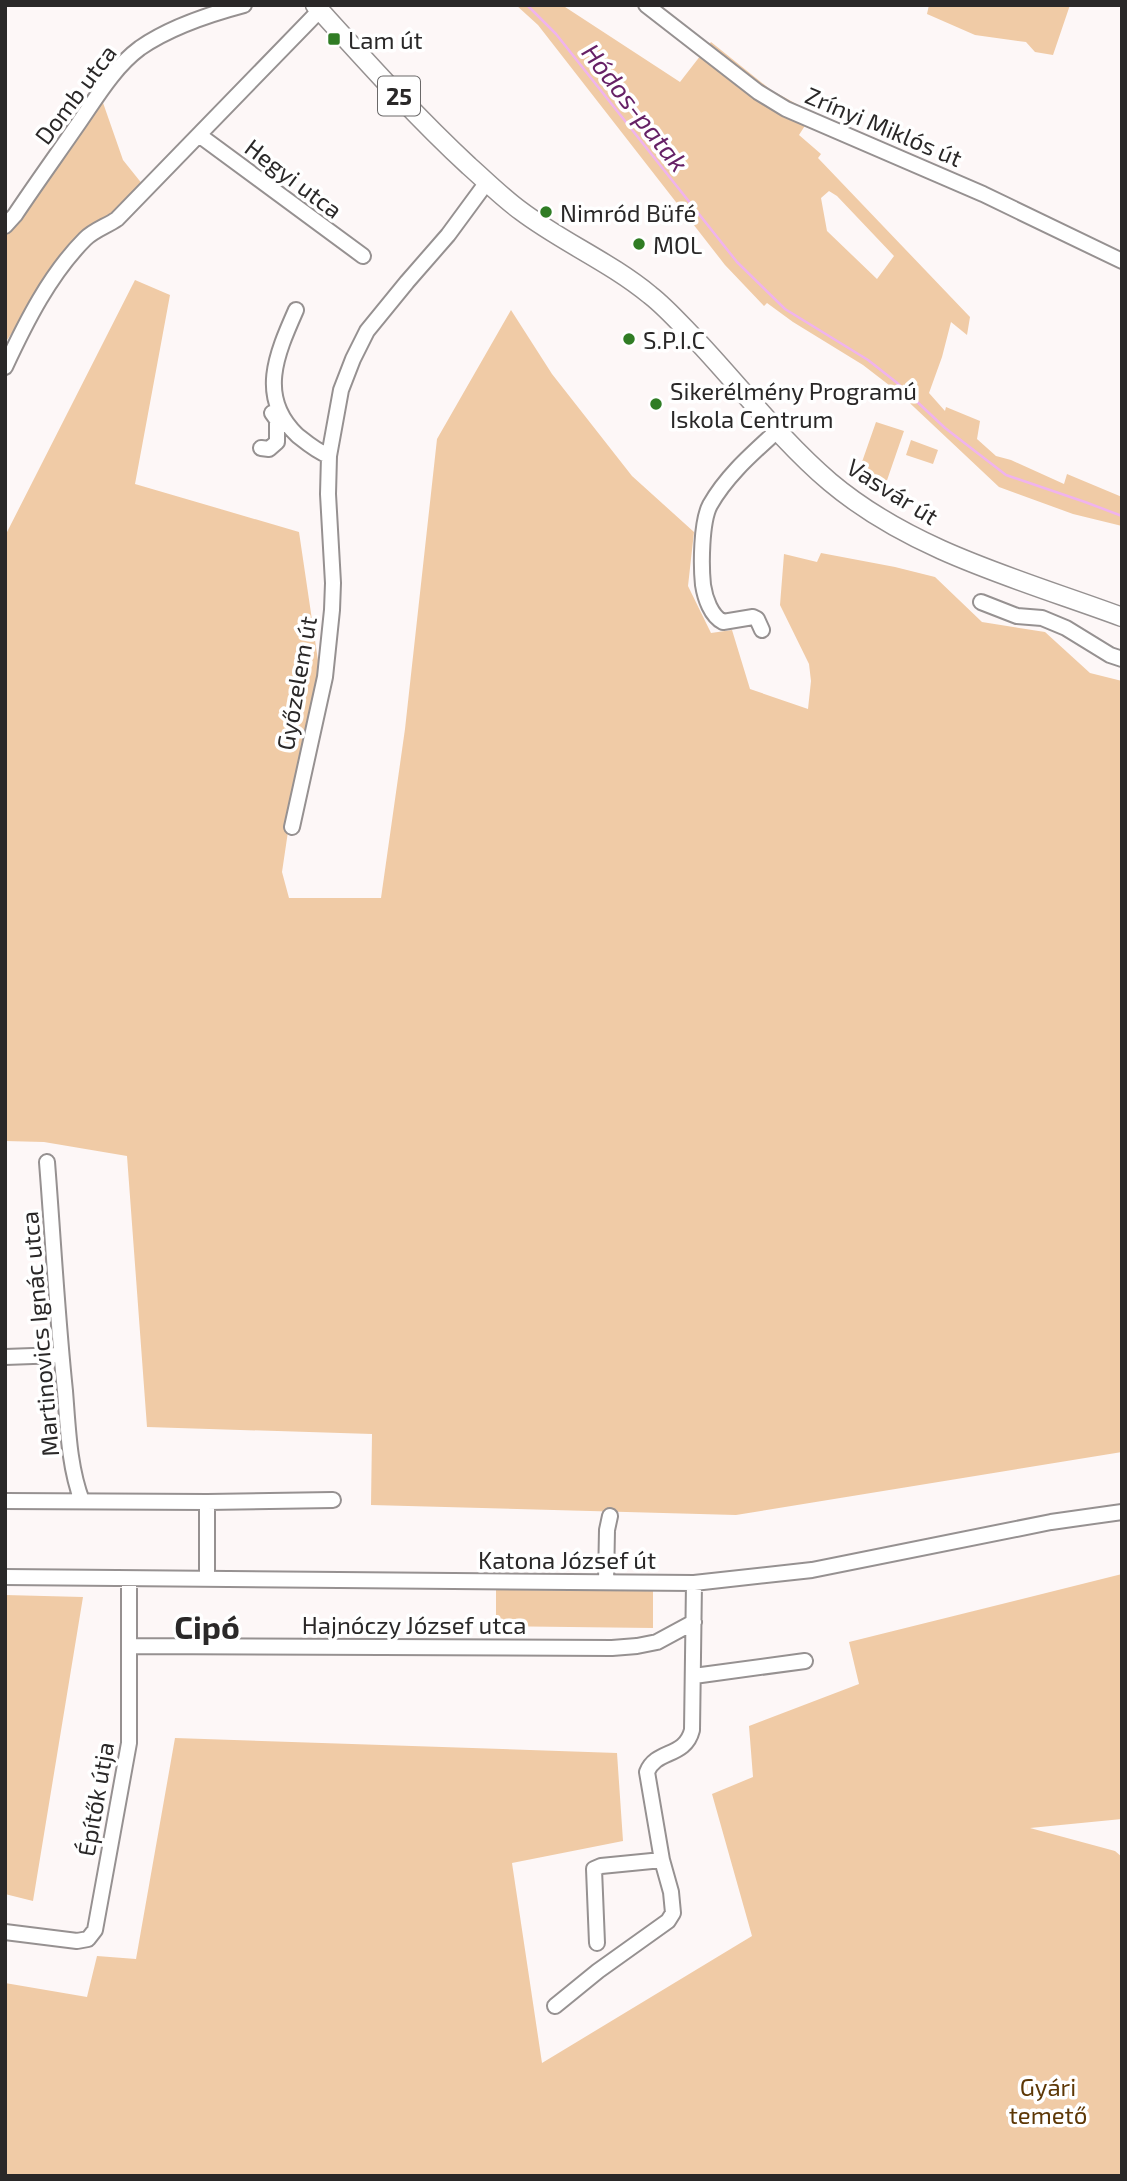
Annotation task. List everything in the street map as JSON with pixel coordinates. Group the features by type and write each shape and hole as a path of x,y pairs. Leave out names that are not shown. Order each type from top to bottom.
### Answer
{"main road":[{"name":"25","path":"318,8 417,116 487,182"},
{"name":"Vasvár út","path":"487,182 533,219 614,268 651,295 778,430 831,482 888,522 979,565 1113,611 1122,617"}],"street":[{"name":"Domb utca","path":"5,226 108,82 134,54 156,38 244,5"},
{"name":"Zrínyi Miklós út","path":"646,5 758,92 786,109 984,194 1122,261"},
{"path":"5,367 21,332 40,301 86,238 117,219 318,8"},
{"name":"Hegyi utca","path":"199,135 363,256"},
{"name":"Győzelem út","path":"292,827 325,677 333,583 328,458 341,390 361,341 448,235 487,182"},
{"path":"296,310 275,367 273,390 276,406 282,418 295,432 328,458"},
{"path":"261,448 269,449 277,442 275,420 297,446 311,455 328,458"},
{"path":"762,630 757,619 753,617 723,622 715,617 703,583 705,519 710,505 740,464 778,430"},
{"path":"981,602 1017,616 1042,618 1122,659"},
{"name":"Martinovics Ignác utca","path":"47,1162 72,1465 75,1484 82,1501"},
{"path":"5,1357 61,1354"},
{"path":"5,1501 333,1500"},
{"path":"207,1502 207,1578"},
{"name":"Katona József út","path":"5,1577 694,1583 812,1570 1051,1522 1122,1512"},
{"path":"606,1582 607,1530 610,1516"},
{"name":"Építők útja","path":"5,1932 78,1941 92,1936 129,1743 129,1578"},
{"path":"555,2006 598,1971 671,1919 673,1913 647,1772 654,1760 682,1748 690,1738 694,1709 694,1583"},
{"name":"Hajnóczy József utca","path":"130,1646 612,1648 657,1642 694,1622"},
{"path":"694,1676 804,1661"},
{"path":"597,1943 594,1869 662,1860"}],"green space":[{"path":"516,5 562,5 680,82 711,42 771,90 813,113 799,135 821,154 818,158 970,317 967,335 951,322 929,393 945,411 946,407 980,421 977,439 996,456 1064,484 1067,474 1122,497 1122,526 1073,514 999,487 898,392 863,365 767,303 764,306 725,265 538,25","holes":["829,191 837,196 894,256 877,279 827,231 821,198"]},
{"path":"929,5 1070,5 1053,55 1035,52 1026,42 975,35 927,14"},
{"path":"101,97 123,160 143,185 112,215 78,235 5,343 5,221"},
{"path":"135,280 170,295 135,484 299,532 320,674 290,818 282,872 289,898 381,898 405,729 437,439 511,310 552,374 632,476 694,532 688,586 711,633 732,630 750,689 808,709 811,681 809,664 780,605 784,554 817,562 821,553 935,577 982,622 1045,632 1090,673 1122,681 1122,1452 736,1515 371,1505 372,1434 147,1427 127,1156 44,1142 5,1141 5,536"},
{"path":"876,422 904,431 884,489 856,479"},
{"path":"911,440 938,450 933,464 906,455"},
{"name":"Gyári temető","path":"1122,1574 1122,1819 1030,1828 1115,1851 1122,1857 1122,2176 5,2176 5,1983 87,1997 97,1956 136,1959 175,1738 617,1753 623,1841 512,1863 542,2063 752,1936 712,1794 753,1777 749,1726 859,1684 849,1642"},
{"path":"496,1590 653,1591 653,1628 496,1626"},
{"path":"5,1595 83,1597 33,1901 5,1894"}],"waterway":[{"name":"Hódos-patak","path":"527,5 556,34 737,262 785,309 868,360 945,428 1006,475 1122,516"}],"place":[{"name":"Lam út","path":"334,39"},
{"name":"Nimród Büfé","path":"546,212"},
{"name":"MOL","path":"639,244"},
{"name":"S.P.I.C","path":"629,339"},
{"name":"Sikerélmény Programú Iskola Centrum","path":"656,404"}],"district":[{"name":"Cipó","path":"207,1626"}]}
